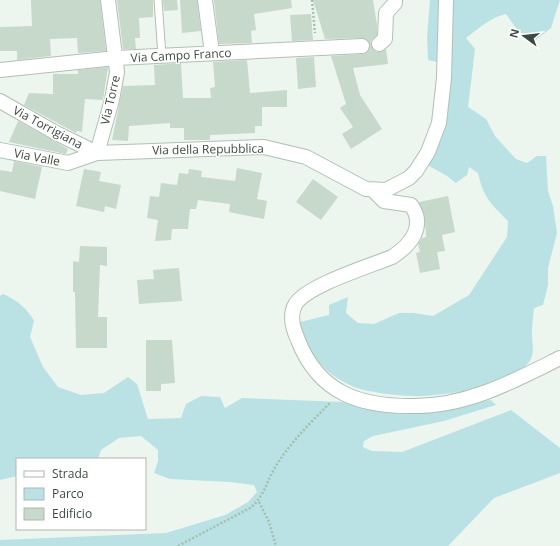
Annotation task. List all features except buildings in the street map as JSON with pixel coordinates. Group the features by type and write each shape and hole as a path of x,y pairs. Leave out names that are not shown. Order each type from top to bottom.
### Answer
{"street":[{"name":"Via Torre","path":"97,153 112,100 116,72 116,58 108,0"},
{"path":"205,0 212,53"},
{"path":"379,44 385,39 384,7 395,3 395,0"},
{"path":"374,191 386,190 409,178 423,162 433,139 439,123 444,78 446,0"},
{"name":"Via Campo Franco","path":"0,70 116,58 362,46"},
{"name":"Via Torrigiana","path":"0,100 56,133 97,153"},
{"name":"Via della Repubblica","path":"97,153 264,147 306,157 356,185 374,191 384,201 411,205 415,211 417,226 410,243 392,257 308,292 295,305 292,315 293,328 306,357 325,380 340,393"},
{"name":"Via Valle","path":"0,150 68,163 97,153"},
{"path":"340,393 363,402 373,404 416,406 442,404 500,388 560,358"}],"lane":[{"path":"158,0 162,56"}],"path":[{"path":"312,0 316,48"},
{"path":"178,546 259,502 274,470 298,435 340,393"},
{"path":"259,502 269,522 276,546"}],"green space":[{"path":"430,0 560,0 551,28 532,43 516,28 506,14 480,27 466,38 475,49 468,107 486,119 495,136 516,159 527,163 537,156 546,156 548,191 553,206 557,233 548,268 548,285 543,305 534,308 532,332 533,354 526,366 515,374 484,386 435,395 408,396 363,390 336,378 327,371 313,354 307,344 300,322 329,315 329,305 348,297 346,313 358,323 374,324 399,313 414,313 433,316 469,295 507,237 508,221 488,200 482,188 478,173 469,167 467,175 456,183 429,166 443,128 451,65 428,60 427,37"},
{"path":"3,294 13,299 28,312 34,321 30,337 43,367 58,387 81,395 104,393 128,377 137,384 148,419 181,418 186,404 201,396 220,397 225,408 242,398 343,402 371,410 405,412 491,400 496,405 444,421 373,436 364,441 363,447 372,451 402,452 511,410 560,448 560,473 494,498 448,546 0,546 0,540 166,533 225,515 248,502 257,492 254,485 230,482 170,479 154,473 158,461 158,450 141,436 119,438 101,450 98,458 16,458 16,476 0,480 0,296"}]}
